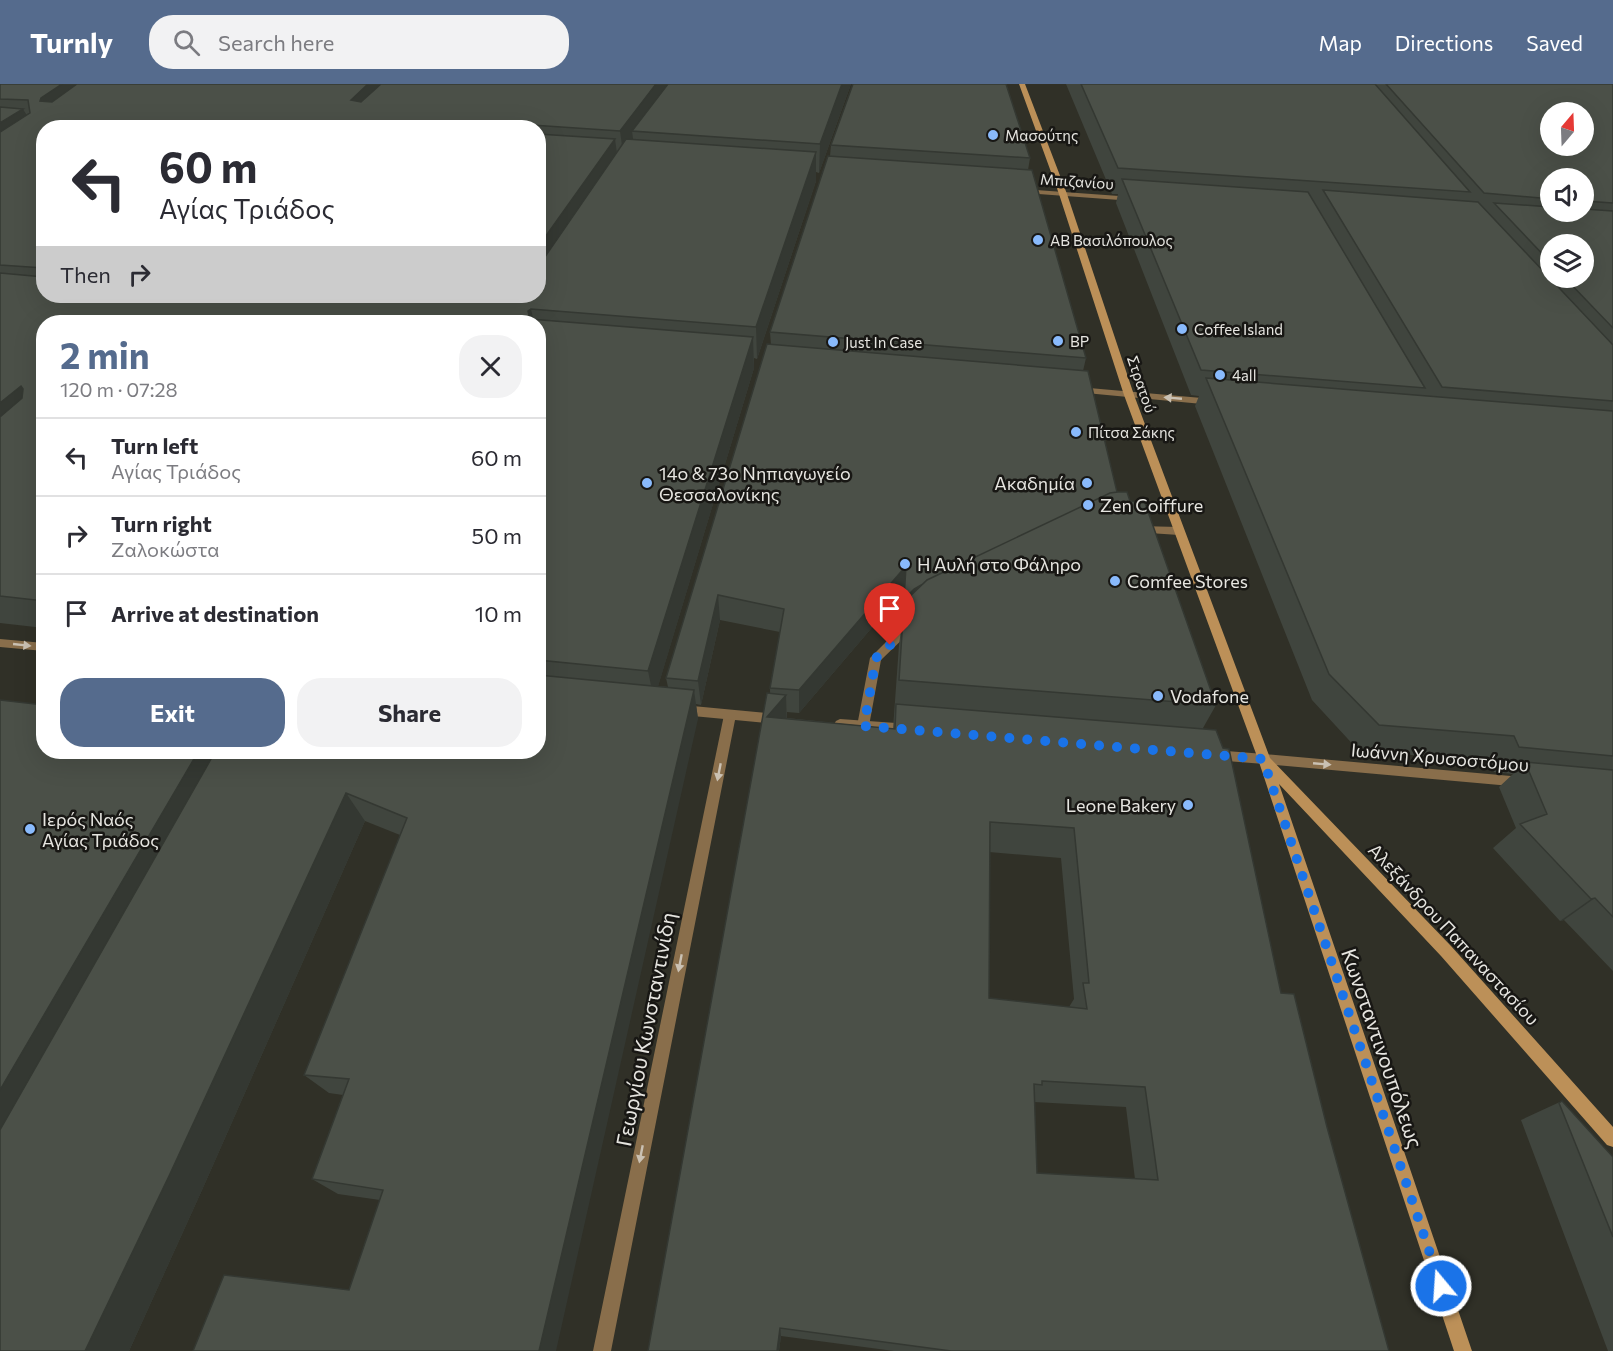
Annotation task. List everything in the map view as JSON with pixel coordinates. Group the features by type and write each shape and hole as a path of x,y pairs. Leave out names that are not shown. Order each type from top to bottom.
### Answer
{"main road":[{"name":"Στρατού","path":"1022,84 1063,194 1129,395 1263,759"},
{"name":"Αλεξάνδρου Παπαναστασίου","path":"1263,759 1446,951 1613,1139"},
{"name":"Κωνσταντινουπόλεως","path":"1263,759 1463,1351"}],"street":[{"name":"Μπιζανίου","path":"1017,190 1147,200"},
{"path":"1070,390 1222,402"},
{"path":"1125,530 1179,531"},
{"path":"864,726 876,658 916,618"},
{"path":"0,643 36,646"},
{"path":"671,709 786,719"},
{"name":"Γεωργίου Κωνσταντινίδη","path":"602,1351 730,715"},
{"path":"830,723 922,730"},
{"name":"Ιωάννη Χρυσοστόμου","path":"1205,754 1534,783"}],"building":[{"path":"0,84 62,84 40,101 52,102 77,84 368,84 351,100 361,102 381,84 656,84 620,131 546,126 546,120 36,120 36,267 0,265 0,132 30,113 28,100 0,99"},
{"path":"668,84 842,84 820,144 632,131"},
{"path":"853,84 1006,84 1030,158 831,145"},
{"path":"1081,84 1375,84 1470,192 1118,168"},
{"path":"1386,84 1613,84 1613,203 1594,202 1594,168 1540,168 1540,198 1484,193"},
{"path":"0,107 23,109 0,123"},
{"path":"546,135 615,139 546,236"},
{"path":"626,139 816,152 756,327 531,309 528,311 529,315 36,315 36,600 0,596 0,417 22,398 23,389 21,386 0,403 0,273 36,276 36,303 546,303 546,255"},
{"path":"828,156 1032,170 1086,358 770,332"},
{"path":"1122,179 1308,192 1425,388 1201,370"},
{"path":"1323,190 1478,202 1540,268 1540,288 1559,288 1613,345 1613,401 1442,387"},
{"path":"1494,203 1540,206 1540,222 1594,222 1594,210 1613,211 1613,328 1575,288 1594,288 1594,234 1540,234 1540,251"},
{"path":"546,320 753,337 648,671 546,661"},
{"path":"767,344 1088,371 1117,492 1110,493 927,580 904,599 906,566 799,690 770,688 784,609 718,595 698,681 666,678"},
{"path":"1206,378 1613,411 1613,756 1519,747 1514,736 1379,725 1329,674"},
{"path":"1127,492 1130,501 1145,503 1216,705 899,680 904,602 927,580 1110,493"},
{"path":"546,676 694,690 539,1351 193,1351 224,1275 349,1290 383,1190 312,1179 349,1079 304,1075 407,818 346,793 169,1176 85,1351 0,1351 0,1130 211,759 546,759"},
{"path":"767,693 786,695 767,717 895,729 896,704 1216,730 1223,748 1229,749 1281,993 1294,994 1327,1127 1389,1351 951,1351 780,1328 777,1351 648,1351","holes":["990,822 1074,828 1089,983 1083,983 1087,1009 989,998","1042,1081 1145,1087 1158,1180 1037,1173 1034,1084 1042,1085"]},
{"path":"0,700 36,704 36,759 194,759 0,1090"},
{"path":"1525,762 1613,770 1613,917 1595,898 1591,899 1520,824 1547,814"},
{"path":"1562,1101 1613,1157 1613,1237 1559,1103"}],"place":[{"name":"Μασούτης","path":"993,135"},
{"name":"ΑΒ Βασιλόπουλος","path":"1038,240"},
{"name":"Coffee Island","path":"1182,329"},
{"name":"BP","path":"1058,341"},
{"name":"Just In Case","path":"833,342"},
{"name":"4all","path":"1220,375"},
{"name":"Πίτσα Σάκης","path":"1076,432"},
{"name":"14ο & 73ο Νηπιαγωγείο Θεσσαλονίκης","path":"647,483"},
{"name":"Ακαδημία","path":"1087,483"},
{"name":"Zen Coiffure","path":"1088,505"},
{"name":"Η Αυλή στο Φάληρο","path":"905,564"},
{"name":"Comfee Stores","path":"1115,581"},
{"name":"Vodafone","path":"1158,696"},
{"name":"Leone Bakery","path":"1188,805"},
{"name":"Ιερός Ναός Αγίας Τριάδος","path":"30,829"}],"route":[{"path":"890,645 876,658 864,726 1263,759 1441,1286"}]}
